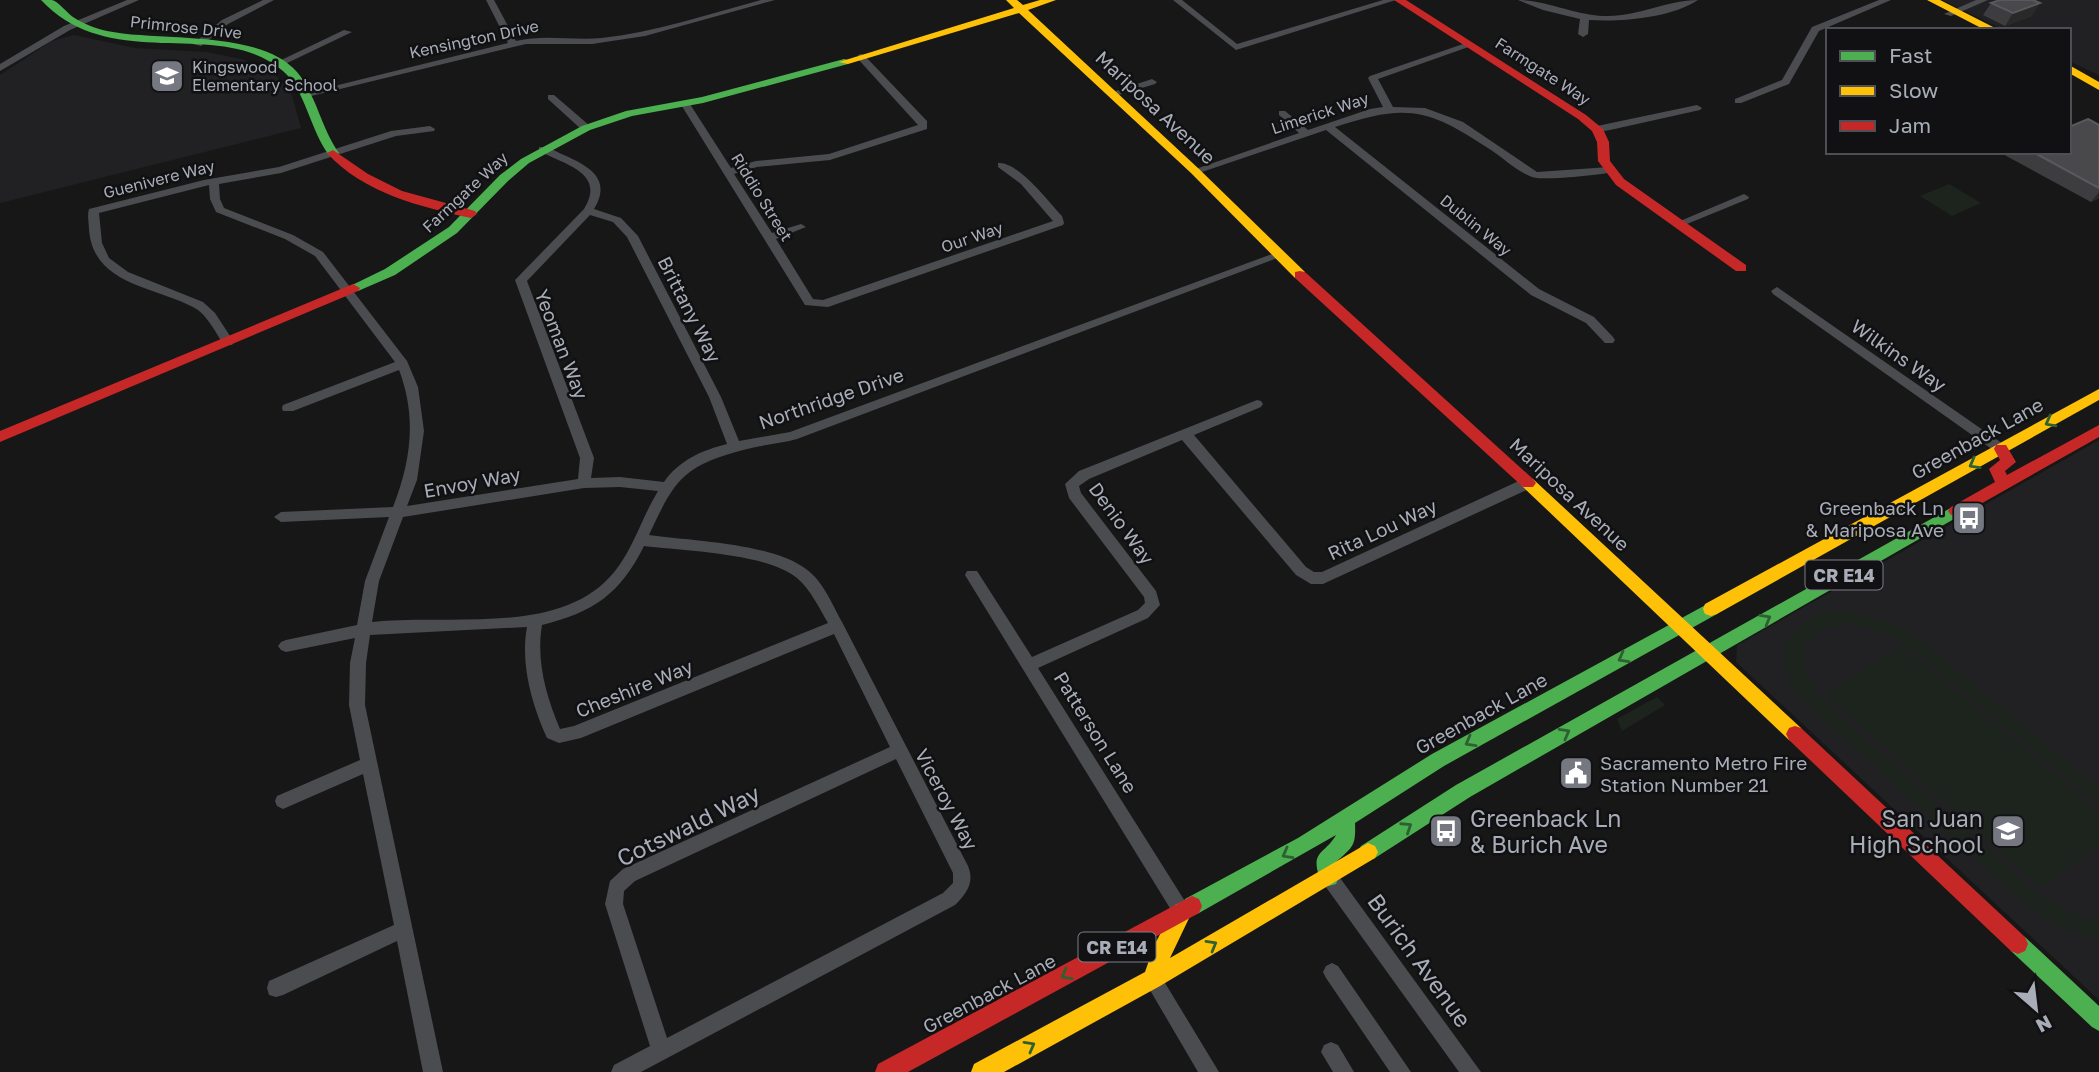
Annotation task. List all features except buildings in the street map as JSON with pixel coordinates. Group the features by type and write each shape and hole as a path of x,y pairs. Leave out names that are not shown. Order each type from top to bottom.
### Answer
{"street":[{"name":"Primrose Drive","path":"46,0 77,23 130,39 233,47 272,58 296,77 307,94 314,123 332,153 355,171 404,195 428,204 471,214"},
{"path":"0,68 30,48 77,23 135,0"},
{"path":"198,44 225,22 270,0"},
{"path":"490,0 513,44"},
{"name":"Kensington Drive","path":"307,94 513,44 538,39 584,42 616,39 771,0"},
{"name":"Farmgate Way","path":"0,438 349,291 423,253 471,214 504,178 543,149 586,128 638,111 685,103 862,57 1016,4 1051,0"},
{"path":"1177,0 1236,47 1392,0"},
{"name":"Farmgate Way","path":"1399,0 1566,105 1597,129 1603,142 1604,161 1609,170"},
{"path":"1522,0 1537,2 1585,18 1630,19 1694,0"},
{"path":"1738,101 1787,82 1815,29 1887,0"},
{"path":"1920,0 1989,28"},
{"path":"1932,0 1978,28"},
{"path":"1952,12 1984,0"},
{"name":"Mariposa Avenue","path":"1016,4 1195,171 1279,255 1528,483 2099,1020"},
{"path":"1583,34 1585,18"},
{"path":"280,63 347,32"},
{"path":"1389,109 1373,78 1469,45"},
{"path":"728,173 756,164 830,157 923,127 923,123 862,57"},
{"path":"2071,70 2099,85"},
{"path":"1112,94 1152,82"},
{"path":"551,97 586,128"},
{"name":"Riddio Street","path":"685,103 809,302 815,304"},
{"path":"1597,129 1678,109 1698,108"},
{"name":"Limerick Way","path":"1195,171 1373,111 1389,109 1416,110 1445,118 1471,131 1535,175 1609,170"},
{"path":"1282,113 1306,133"},
{"name":"Dublin Way","path":"1327,126 1535,292 1590,320 1609,340"},
{"name":"Guenivere Way","path":"228,342 211,316 199,305 124,275 110,266 100,255 95,237 93,211 214,181 281,170 395,133 430,129"},
{"path":"543,149 590,173 596,181 597,193 588,211"},
{"name":"Our Way","path":"815,304 838,299 1059,223 1058,218 1037,194 1002,165"},
{"path":"1609,170 1637,195 1741,268"},
{"path":"214,181 220,210 303,243 319,254 402,364 414,397 418,431 410,480 372,581 362,631 357,705 433,1072"},
{"path":"1678,224 1744,197"},
{"name":"Brittany Way","path":"588,211 617,220 632,236 715,397 735,448"},
{"name":"Yeoman Way","path":"584,483 587,458 521,281 524,274 560,243 588,211"},
{"path":"769,238 801,227"},
{"name":"Northridge Drive","path":"286,646 383,627 536,620 572,611 606,592 619,578 668,487 684,468 698,459 713,452 792,436 1279,255"},
{"name":"Wilkins Way","path":"1777,291 2001,449"},
{"path":"288,408 402,364"},
{"name":"Greenback Lane","path":"982,1072 1153,979 1329,877 1463,790 1514,740 1680,627 2099,394"},
{"name":"Denio Way","path":"1030,665 1143,614 1153,605 1151,595 1074,494 1072,484 1084,475 1257,404"},
{"name":"Greenback Lane","path":"886,1072 1305,844 1408,778 1514,740 1706,653 2099,430"},
{"name":"Rita Lou Way","path":"1185,433 1301,571 1311,578 1323,578 1528,483"},
{"path":"2001,449 2009,462 1997,469 2003,484"},
{"name":"Envoy Way","path":"281,517 396,513 469,504 584,483 620,482 668,487"},
{"name":"Viceroy Way","path":"621,1072 949,899 961,887 962,872 898,751 837,626 816,589 802,574 788,565 767,558 641,540"},
{"name":"Patterson Lane","path":"972,575 1182,912"},
{"name":"Cheshire Way","path":"536,620 531,638 531,664 553,733 559,736 575,733 837,626"},
{"name":"Cotswald Way","path":"661,1050 614,904 616,887 629,876 898,751"},
{"path":"283,801 368,765"},
{"path":"1329,877 1326,858 1346,841 1345,818"},
{"name":"Burich Avenue","path":"1329,877 1471,1072"},
{"path":"1182,912 1161,953 1153,979 1209,1072"},
{"path":"276,989 402,930"},
{"path":"1332,972 1401,1072"},
{"path":"1331,1052 1344,1072"}],"shaded area":[{"path":"1942,0 2099,0 2099,75 2071,62 2071,28 2000,28"},
{"path":"74,35 135,48 207,52 241,59 272,71 291,92 301,128 0,203 0,75 52,41"},
{"path":"1949,184 1981,203 1952,216 1920,196"},
{"name":"San Juan High School","path":"2099,440 2099,1000 1736,662 1737,645"},
{"path":"1826,610 1875,618 1920,639 2099,788 2099,806 1910,647 1897,639 1869,628 1842,625 1816,635 1804,646 1803,666 1820,698 2043,898 2075,914 2099,921 2099,941 2060,926 2028,907 1807,705 1788,676 1784,650 1796,629"},
{"path":"1903,646 2099,811 2099,845 2040,888 1824,693"},
{"path":"1657,697 1665,705 1622,731 1617,719"}],"traffic: fast":[{"path":"46,0 72,21 100,33 131,39 227,45 257,52 284,66 300,85 319,132 333,153"},
{"path":"353,288 390,272 453,230 504,178 525,161 586,128 630,113 703,100 844,62"},
{"path":"1368,852 1463,791 1956,511"},
{"path":"1192,906 1305,844 1438,760 1711,609"},
{"path":"1329,877 1326,858 1346,841 1345,818"},
{"path":"2018,944 2099,1020"}],"traffic: slow":[{"path":"1011,0 1195,171 1300,275"},
{"path":"844,62 1051,0"},
{"path":"1932,0 1990,28"},
{"path":"2071,69 2099,87"},
{"path":"1711,609 2099,394"},
{"path":"1528,483 1795,734"},
{"path":"982,1072 1153,979 1368,852"},
{"path":"1153,979 1161,953 1182,912"}],"traffic: jam":[{"path":"1399,0 1582,117 1597,129 1603,142 1604,161 1620,182 1741,268"},
{"path":"333,153 364,176 398,193 471,214"},
{"path":"1300,275 1528,483"},
{"path":"0,437 353,288"},
{"path":"1956,511 2099,430"},
{"path":"2001,449 2009,462 1997,469 2003,484"},
{"path":"1795,734 2018,944"},
{"path":"886,1072 1192,906"}],"place":[{"name":"Kingswood Elementary School","path":"167,76"},
{"name":"Greenback Ln & Mariposa Ave","path":"1969,518"},
{"name":"Sacramento Metro Fire Station Number 21","path":"1576,773"},
{"name":"Greenback Ln & Burich Ave","path":"1446,831"},
{"name":"San Juan High School","path":"2008,831"}]}
